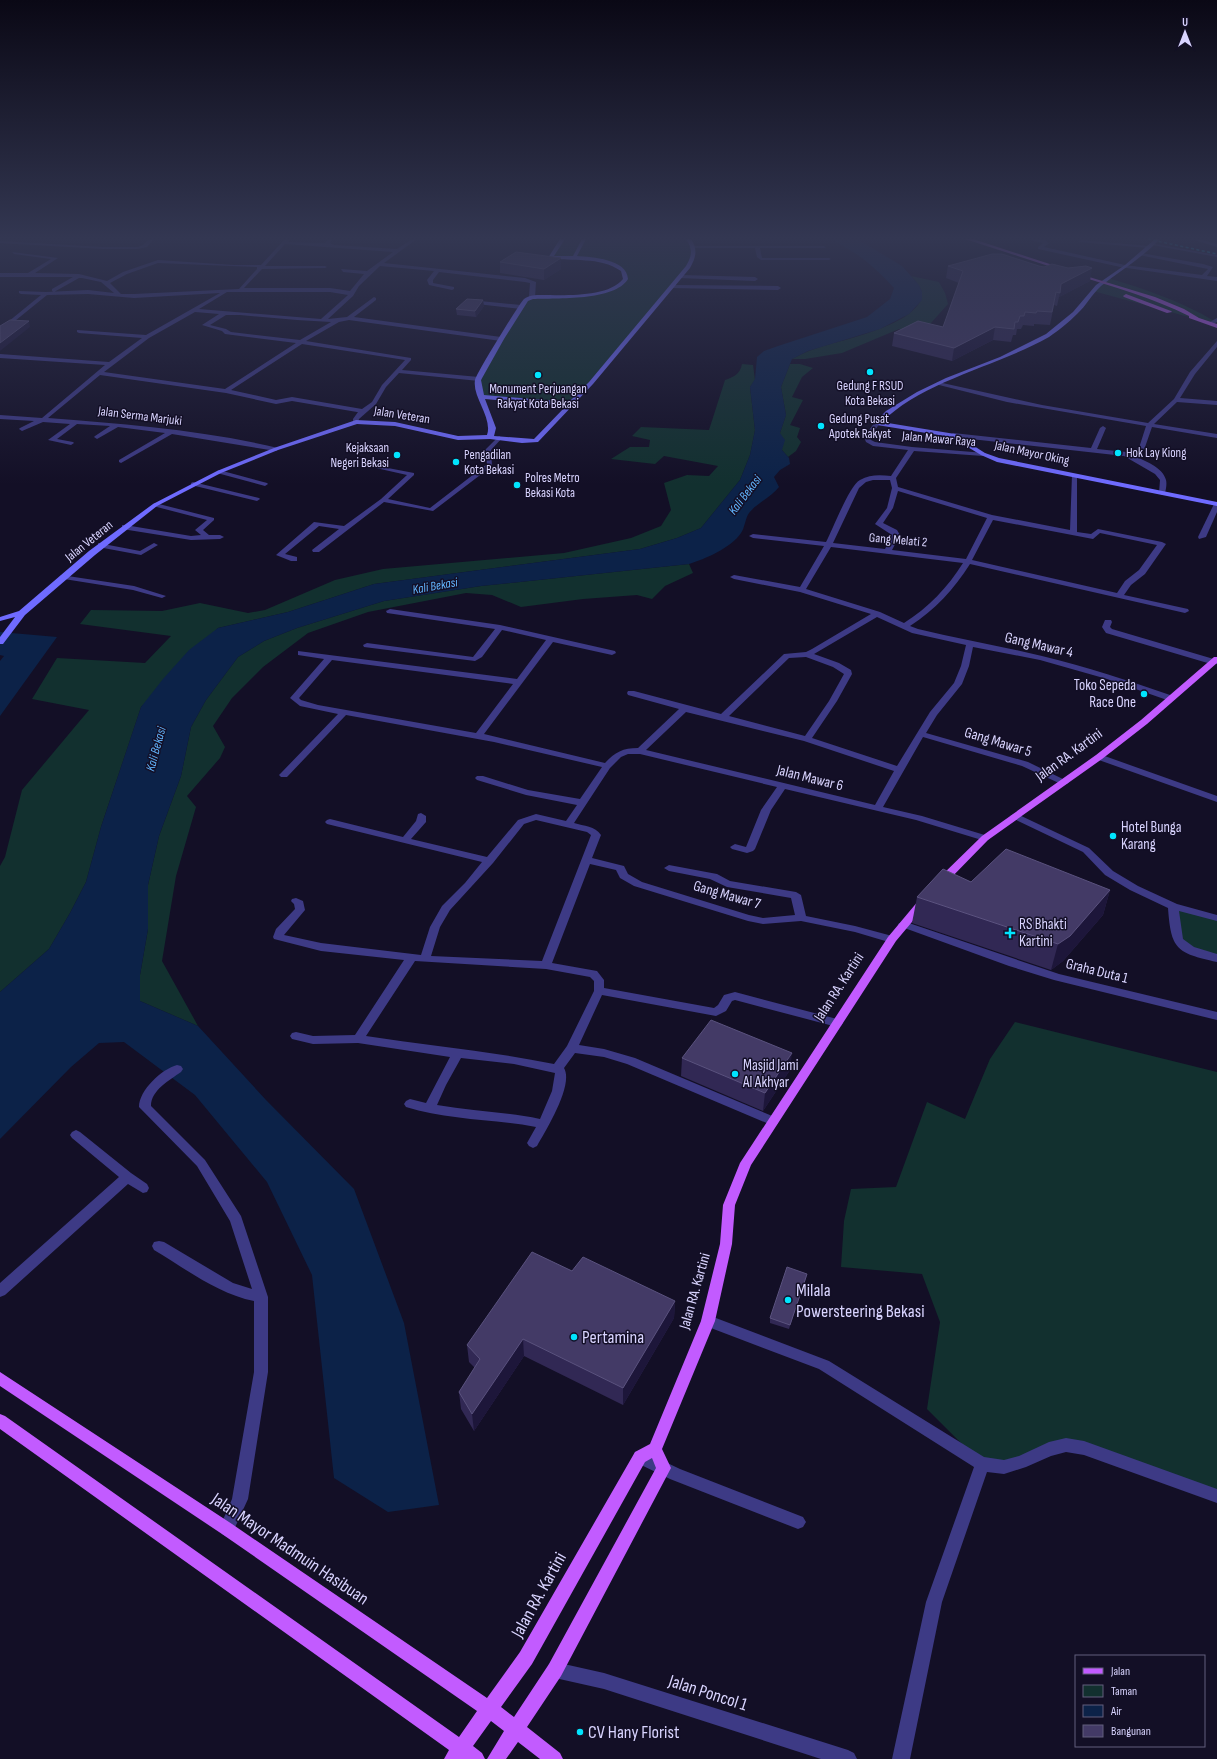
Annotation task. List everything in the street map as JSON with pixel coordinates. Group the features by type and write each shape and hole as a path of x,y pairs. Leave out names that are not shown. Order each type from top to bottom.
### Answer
{"main road":[{"name":"Jalan RA. Kartini","path":"655,1450 708,1321 726,1244 730,1205 746,1163 892,939 903,924 985,838 1099,757 1144,722 1167,697 1215,661"},
{"name":"Jalan Mayor Madmuin Hasibuan","path":"0,1378 227,1529 489,1709 515,1731 554,1759"},
{"path":"0,1421 456,1753 476,1759"},
{"path":"496,1759 555,1670 664,1468 655,1450 640,1457"},
{"name":"Jalan RA. Kartini","path":"456,1753 526,1658 640,1457"}],"street":[{"path":"22,429 44,419 110,364 147,337 175,321"},
{"path":"212,321 205,325 224,330 231,334 301,342 409,359 384,386 374,403 362,412 356,419 356,422"},
{"path":"226,391 248,376 264,368 301,342 338,321"},
{"path":"371,321 501,339"},
{"path":"490,436 494,428 481,397 479,378 513,321"},
{"path":"481,397 570,404 591,383 643,321"},
{"path":"877,423 888,412 906,400 938,384 1002,358 1048,335 1065,321"},
{"path":"0,331 3,327"},
{"path":"79,331 147,337"},
{"path":"954,435 1093,451 1126,454 1137,452 1142,449 1150,424 1176,400 1192,373 1217,343"},
{"path":"0,356 110,364"},
{"path":"398,371 479,378"},
{"path":"99,373 226,391 276,402 299,400 359,410 362,412"},
{"path":"938,384 983,396 1027,405 1217,436"},
{"path":"1176,400 1217,403"},
{"name":"Jalan Veteran","path":"0,642 22,613 62,578 125,527 156,505 218,472 276,449 356,422 396,424 458,438 490,436 536,441 570,404"},
{"name":"Jalan Serma Marjuki","path":"0,417 117,425 276,449"},
{"path":"71,443 51,440 76,422"},
{"name":"Jalan Mayor Oking","path":"877,423 954,435 983,454 1010,463 1217,504"},
{"name":"Jalan Mawar Raya","path":"877,423 867,437 870,443 912,449 983,454"},
{"path":"97,437 117,425"},
{"path":"1093,451 1103,428"},
{"path":"122,461 171,432"},
{"path":"383,500 431,510 490,465 488,450 499,438"},
{"path":"888,551 896,535 894,532 879,524 890,508 895,488 894,478 912,449"},
{"path":"1126,454 1154,469 1159,474 1164,481 1162,493"},
{"path":"316,550 383,500 412,474 369,465"},
{"path":"218,472 266,484"},
{"path":"1072,533 1075,475"},
{"path":"802,590 828,546 852,492 860,482 874,478 894,478"},
{"path":"193,484 257,499"},
{"path":"895,488 991,517 1072,533 1093,536 1098,531 1162,544 1142,572 1128,583 1119,596"},
{"path":"1202,537 1217,504"},
{"path":"156,505 212,519 199,530 207,537"},
{"path":"904,626 933,605 959,573 984,533 991,517"},
{"path":"294,559 280,554 317,524 346,528"},
{"path":"125,527 191,538 220,537"},
{"name":"Gang Melati 2","path":"753,536 828,546 888,551 967,561 1185,611"},
{"path":"101,546 141,553 154,546"},
{"name":"Gang Mawar 4","path":"734,577 802,590 877,614 915,631 1041,658 1110,677 1167,697"},
{"path":"62,578 134,588 162,596"},
{"path":"390,611 500,627 612,653"},
{"name":"Jalan Veteran","path":"0,620 22,613"},
{"path":"723,717 787,656 807,654 877,614"},
{"path":"0,620 15,622"},
{"path":"1108,622 1106,627 1109,631 1215,661"},
{"path":"367,645 461,659 474,658 479,655 500,627"},
{"path":"478,736 552,638"},
{"path":"878,808 933,714 958,684 965,666 970,644"},
{"path":"301,654 518,682"},
{"path":"807,654 836,665 848,672 833,701 807,739"},
{"path":"329,658 294,698 299,703 478,736 607,766 569,824"},
{"path":"466,676 474,658"},
{"path":"631,693 807,739 899,770"},
{"path":"640,751 679,712 687,708"},
{"path":"284,776 344,712"},
{"name":"Gang Mawar 5","path":"921,734 1025,764 1064,782"},
{"name":"Jalan Mawar 6","path":"607,766 618,755 627,751 640,751 919,818 985,838"},
{"path":"1099,757 1217,799"},
{"path":"480,778 526,792 584,803"},
{"path":"735,847 747,850 750,849 766,810 783,785"},
{"path":"405,840 421,822 421,816"},
{"path":"1015,816 1086,850 1109,874 1134,888 1173,906 1217,918"},
{"path":"425,959 435,927 446,908 490,861 521,822 536,817 569,824 594,832 595,839 546,965"},
{"path":"330,822 490,861"},
{"name":"Gang Mawar 7","path":"586,860 620,868 624,876 638,884 748,918 763,921 801,918 855,929 892,939"},
{"path":"669,868 712,876 727,884 796,895 801,918"},
{"path":"296,901 299,903 300,910 280,931 278,937 321,947 425,959 546,965 593,974 599,980 599,991 572,1048 558,1068"},
{"path":"1173,906 1178,940 1184,946 1202,954 1217,958"},
{"name":"Graha Duta 1","path":"903,924 1013,963 1058,977 1217,1016"},
{"path":"358,1039 412,957"},
{"path":"599,991 716,1012 722,1008 728,998 735,996 837,1023"},
{"path":"296,1036 313,1040 335,1041 358,1039 434,1051 514,1060 558,1068 561,1073 559,1085 548,1115 533,1143"},
{"path":"572,1048 604,1053 631,1061 773,1121"},
{"path":"430,1108 440,1085 458,1053"},
{"path":"177,1069 149,1093 144,1102 145,1107 201,1164 236,1220 261,1297 261,1372 240,1500 227,1529"},
{"path":"410,1104 459,1113 512,1118 543,1124"},
{"path":"76,1135 127,1177 143,1188"},
{"path":"0,1291 127,1177"},
{"path":"159,1246 228,1287 261,1297"},
{"path":"708,1321 824,1365 982,1464 1004,1467 1021,1462 1049,1449 1066,1445 1084,1448 1217,1496"},
{"path":"640,1457 798,1522"},
{"path":"901,1759 934,1602 982,1464"},
{"name":"Jalan Poncol 1","path":"555,1670 604,1681 848,1759"}],"green space":[{"path":"513,321 641,321 570,404 481,397 480,377"},
{"path":"898,321 933,321 922,333 899,329 842,353 805,359 792,359 809,351 887,326"},
{"path":"742,364 753,365 755,380 750,387 755,430 750,455 740,480 701,528 677,538 640,549 374,584 288,612 218,628 141,707 101,827 86,882 49,949 0,992 0,866 5,857 22,790 89,710 32,699 57,658 145,663 171,636 80,624 91,610 162,611 200,603 248,613 265,610 335,580 383,569 564,553 631,538 661,526 671,510 664,483 687,475 709,476 718,466 664,456 655,464 611,459 630,447 649,447 650,440 632,436 641,427 709,430 725,380 738,373"},
{"path":"790,364 800,364 813,368 802,377 792,397 803,400 790,425 800,428 797,437 801,442 796,451 788,457 782,450 780,433 786,415 781,387"},
{"path":"689,564 693,573 665,586 652,599 637,595 583,599 521,607 492,595 466,593 368,612 308,633 263,667 232,698 213,726 225,747 220,758 187,796 196,807 176,876 162,961 198,1026 140,1001 140,975 148,929 148,885 159,836 181,776 191,727 206,700 238,657 264,641 297,628 384,601 481,586"},
{"path":"1173,906 1217,918 1217,958 1184,946"},
{"path":"1015,1022 1217,1072 1217,1496 1084,1448 982,1464 927,1409 940,1322 922,1274 841,1267 844,1221 851,1189 896,1187 927,1102 965,1119 990,1059"}],"water":[{"name":"Kali Bekasi","path":"854,321 895,321 880,329 808,351 792,359 781,387 786,415 780,433 785,440 782,450 789,458 790,464 780,470 774,477 779,487 749,513 741,533 724,548 710,556 689,564 481,586 384,601 297,628 264,641 238,657 206,700 191,727 181,776 159,836 148,885 148,929 140,975 140,1001 198,1026 266,1100 354,1189 404,1323 439,1505 388,1512 334,1478 312,1275 267,1182 195,1095 124,1042 99,1043 71,1067 0,1139 0,992 49,949 70,913 86,882 101,827 141,707 163,679 189,650 218,628 288,612 374,584 640,549 677,538 701,528 740,480 750,455 755,430 750,387 755,379 757,357 764,351"},
{"path":"0,632 57,637 0,716 0,661 4,656 0,655"}],"building":[{"path":"8,321 29,321 0,343 0,326"},
{"path":"918,321 943,327 945,321 1018,321 1015,322 1014,329 995,327 954,348 894,333"},
{"path":"1006,849 1110,890 1070,936 1058,944 917,897 943,869 971,882"},
{"path":"711,1020 792,1053 765,1093 682,1058"},
{"name":"Pertamina","path":"532,1252 572,1271 583,1257 675,1301 623,1388 523,1339 472,1414 459,1392 480,1359 467,1345"},
{"name":"Milala Powersteering Bekasi","path":"787,1267 807,1274 790,1325 770,1318"}],"place":[{"name":"Gedung F RSUD Kota Bekasi","path":"870,372"},
{"name":"Monument Perjuangan Rakyat Kota Bekasi","path":"538,375"},
{"name":"Gedung Pusat Apotek Rakyat","path":"821,426"},
{"name":"Hok Lay Kiong","path":"1118,453"},
{"name":"Kejaksaan Negeri Bekasi","path":"397,455"},
{"name":"Pengadilan Kota Bekasi","path":"456,462"},
{"name":"Polres Metro Bekasi Kota","path":"517,485"},
{"name":"Toko Sepeda Race One","path":"1144,694"},
{"name":"Hotel Bunga Karang","path":"1113,836"},
{"name":"RS Bhakti Kartini","path":"1010,933"},
{"name":"Masjid Jami Al Akhyar","path":"735,1074"},
{"name":"Milala Powersteering Bekasi","path":"788,1300"},
{"name":"Pertamina","path":"574,1337"},
{"name":"CV Hany Florist","path":"580,1732"}]}
